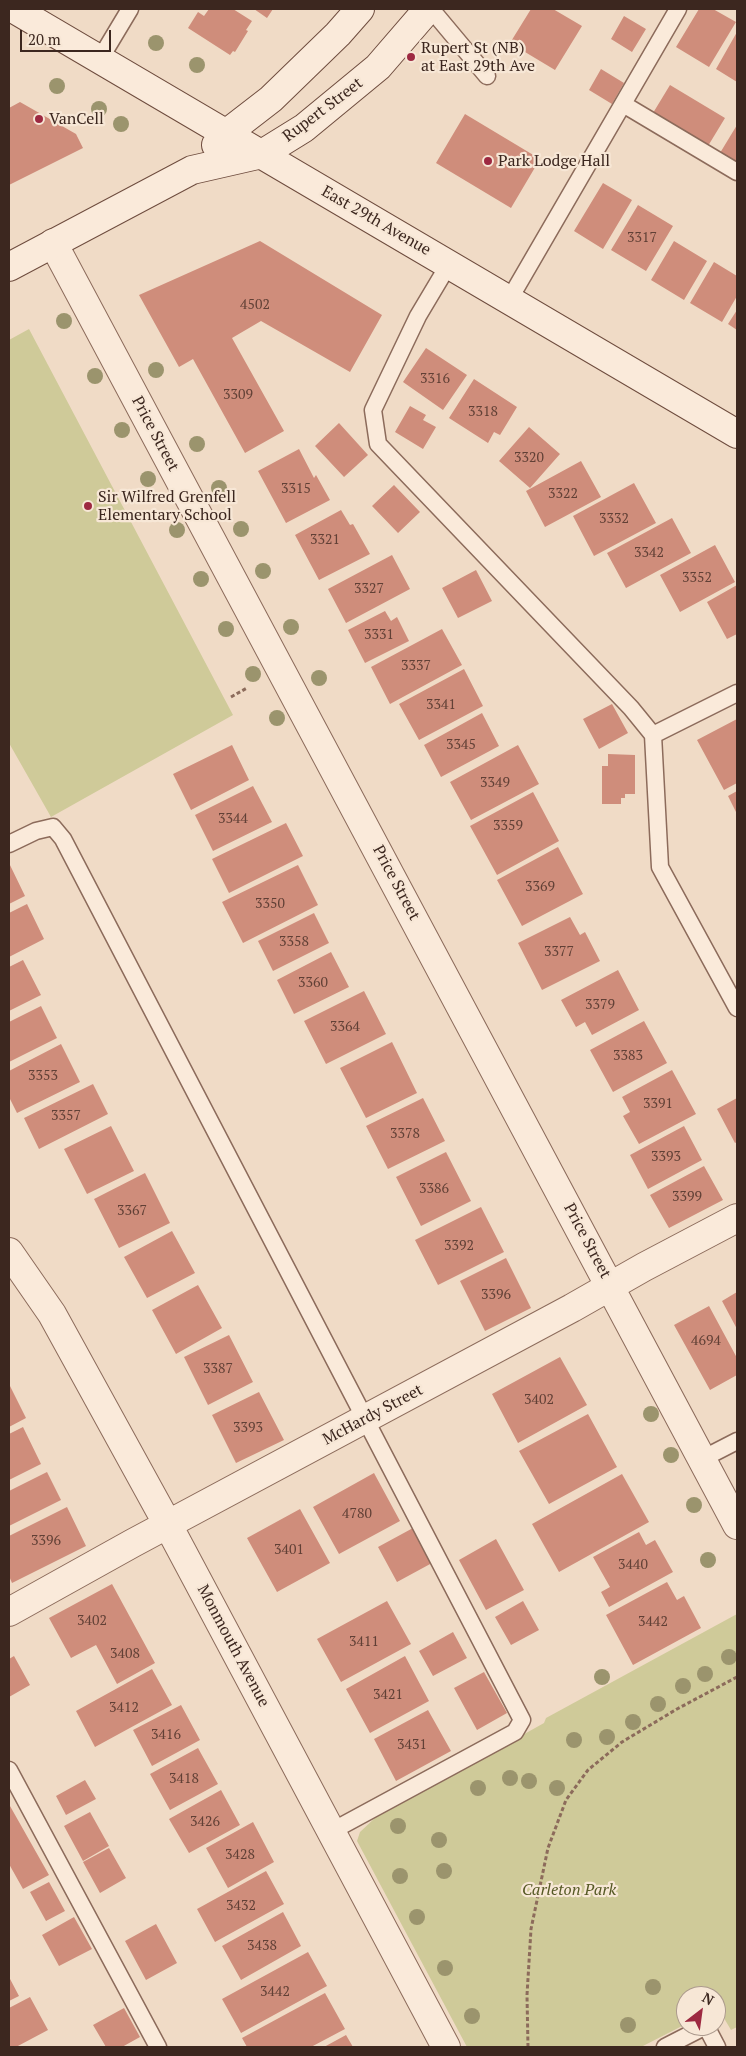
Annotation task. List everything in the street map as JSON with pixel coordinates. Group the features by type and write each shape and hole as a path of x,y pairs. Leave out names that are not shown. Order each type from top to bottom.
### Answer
{"street":[{"name":"East 29th Avenue","path":"14,9 737,434"},
{"name":"Rupert Street","path":"192,170 227,133 271,99 338,34 360,9"},
{"name":"Rupert Street","path":"9,266 192,170 262,154 304,128 378,67 430,9"},
{"name":"Price Street","path":"53,243 737,1524"},
{"name":"McHardy Street","path":"9,1612 737,1218"},
{"name":"Monmouth Avenue","path":"9,1252 52,1314 168,1525 446,2047"}],"lane":[{"path":"100,59 130,9"},
{"path":"430,9 487,76"},
{"path":"509,300 678,9"},
{"path":"623,104 737,172"},
{"path":"449,264 418,316 373,410 378,444 632,708 653,735 660,867 737,1008"},
{"path":"653,735 737,692"},
{"path":"9,844 36,831 53,827 63,839 522,1720 515,1732 332,1831"},
{"path":"702,1459 737,1441"},
{"path":"9,1770 158,2047"},
{"path":"665,2047 686,2036"}],"path":[{"path":"231,697 248,688"},
{"path":"528,2047 527,1995 531,1929 548,1848 566,1800 588,1770 622,1742 677,1709 737,1677"}],"green space":[{"name":"Sir Wilfred Grenfell Elementary School","path":"29,329 233,715 51,817 9,743 9,340"},
{"name":"Carleton Park","path":"737,1614 737,2027 731,2030 726,2022 726,1986 676,1986 676,2029 641,2047 467,2047 357,1841 360,1832 376,1817 544,1723 546,1718"}],"building":[{"path":"209,9 233,9 252,21 235,52 233,51 230,55 188,28 198,12 204,16"},
{"path":"254,9 273,9 267,18"},
{"path":"531,9 553,9 582,26 555,70 510,43"},
{"path":"699,9 713,9 736,22 709,67 676,47"},
{"path":"624,16 646,29 632,52 611,39"},
{"path":"737,32 737,82 716,69"},
{"path":"601,69 624,83 612,104 589,90"},
{"path":"670,85 725,118 708,146 653,113"},
{"path":"20,102 76,134 83,148 9,185 9,108"},
{"name":"Park Lodge Hall","path":"465,114 540,159 511,208 436,163"},
{"path":"737,125 737,163 720,153"},
{"path":"603,183 632,200 603,249 574,231"},
{"path":"638,205 673,226 646,271 611,250"},
{"path":"260,241 382,315 350,372 261,321 232,338 284,431 245,453 193,359 179,367 139,295"},
{"path":"674,241 707,261 684,300 651,280"},
{"path":"714,262 737,276 737,296 722,322 690,303"},
{"path":"737,310 737,330 728,324"},
{"path":"426,348 467,375 443,410 403,382"},
{"path":"474,379 517,407 500,435 494,432 488,443 449,418"},
{"path":"410,406 426,415 423,420 436,427 423,449 395,432"},
{"path":"339,423 368,455 344,477 315,446"},
{"path":"529,427 560,454 530,488 499,461"},
{"path":"299,449 314,478 316,475 330,500 286,523 258,471"},
{"path":"581,461 601,497 545,527 526,491"},
{"path":"634,483 656,523 594,556 573,516"},
{"path":"394,485 420,512 398,533 372,506"},
{"path":"341,510 350,525 353,524 370,554 319,580 295,535"},
{"path":"672,518 691,553 626,588 607,553"},
{"path":"715,545 735,582 680,612 660,575"},
{"path":"392,555 410,589 346,623 328,589"},
{"path":"476,570 492,601 458,618 442,588"},
{"path":"737,585 737,634 727,639 707,602"},
{"path":"385,611 391,621 397,617 409,641 365,663 348,630"},
{"path":"442,629 462,665 390,704 371,667"},
{"path":"464,669 483,706 419,740 399,704"},
{"path":"612,704 628,733 599,749 583,719"},
{"path":"482,713 499,746 441,777 424,745"},
{"path":"737,719 737,783 724,790 697,740"},
{"path":"232,745 249,780 191,810 173,774"},
{"path":"518,745 539,784 471,820 450,782"},
{"path":"608,754 635,755 635,794 625,794 625,798 621,798 621,804 602,804 602,766 608,766"},
{"path":"253,786 272,822 213,851 195,815"},
{"path":"737,791 737,814 728,796"},
{"path":"533,792 559,841 497,875 470,826"},
{"path":"286,823 303,856 229,893 212,859"},
{"path":"558,847 583,894 522,926 497,880"},
{"path":"9,863 25,896 9,904"},
{"path":"298,865 318,905 243,943 222,902"},
{"path":"27,904 44,939 9,957 9,913"},
{"path":"314,913 329,943 273,971 258,941"},
{"path":"570,917 580,935 585,932 600,961 542,990 518,943"},
{"path":"331,952 349,987 294,1014 277,980"},
{"path":"23,960 41,995 9,1011 9,967"},
{"path":"618,970 639,1010 592,1035 585,1022 576,1027 561,1000"},
{"path":"364,991 386,1034 326,1064 304,1021"},
{"path":"41,1006 57,1038 9,1062 9,1022"},
{"path":"644,1021 667,1063 613,1092 590,1050"},
{"path":"392,1042 417,1093 366,1118 340,1068"},
{"path":"61,1044 80,1082 17,1113 9,1097 9,1071"},
{"path":"672,1070 696,1114 639,1144 623,1116 630,1112 622,1097"},
{"path":"93,1084 108,1114 39,1149 24,1118"},
{"path":"423,1098 445,1141 388,1169 366,1126"},
{"path":"737,1098 737,1142 735,1143 717,1109"},
{"path":"111,1126 134,1171 87,1194 64,1149"},
{"path":"684,1126 702,1160 648,1189 630,1155"},
{"path":"446,1152 471,1201 421,1226 396,1177"},
{"path":"704,1166 723,1200 669,1228 650,1195"},
{"path":"145,1173 170,1223 119,1248 94,1199"},
{"path":"481,1207 504,1252 438,1285 415,1240"},
{"path":"172,1231 195,1273 147,1298 124,1257"},
{"path":"506,1258 531,1308 485,1331 460,1281"},
{"path":"198,1285 222,1328 176,1354 152,1310"},
{"path":"737,1292 737,1329 722,1301"},
{"path":"709,1306 737,1358 737,1375 710,1390 674,1325"},
{"path":"229,1335 253,1382 208,1405 184,1357"},
{"path":"560,1357 587,1405 518,1443 492,1394"},
{"path":"9,1384 26,1418 9,1427"},
{"path":"259,1392 284,1440 236,1463 212,1415"},
{"path":"588,1414 617,1467 549,1504 519,1451"},
{"path":"23,1427 41,1464 9,1480 9,1434"},
{"path":"47,1472 61,1500 9,1526 9,1491"},
{"path":"374,1473 400,1521 339,1554 313,1507"},
{"path":"622,1474 649,1522 559,1572 532,1524"},
{"path":"67,1507 86,1546 12,1583 9,1576 9,1536"},
{"path":"300,1509 330,1563 277,1592 247,1538"},
{"path":"413,1528 432,1563 397,1582 378,1547"},
{"path":"639,1532 646,1545 655,1540 673,1572 609,1607 601,1592 610,1587 593,1557"},
{"path":"496,1539 524,1590 486,1610 459,1560"},
{"path":"667,1582 677,1600 684,1596 701,1628 633,1665 606,1615"},
{"path":"112,1584 155,1663 117,1684 96,1645 71,1658 49,1618"},
{"path":"387,1601 411,1644 341,1682 317,1639"},
{"path":"523,1601 539,1630 511,1645 495,1617"},
{"path":"453,1632 467,1658 433,1676 419,1651"},
{"path":"14,1656 30,1685 9,1697 9,1659"},
{"path":"405,1656 429,1701 370,1733 346,1689"},
{"path":"152,1669 172,1705 95,1747 76,1711"},
{"path":"484,1672 507,1713 477,1730 454,1688"},
{"path":"181,1705 200,1740 152,1766 133,1730"},
{"path":"428,1710 451,1751 396,1781 374,1739"},
{"path":"198,1748 218,1784 170,1810 150,1774"},
{"path":"85,1780 96,1799 66,1815 56,1796"},
{"path":"221,1790 240,1825 189,1853 169,1819"},
{"path":"10,1806 49,1875 23,1889 9,1864"},
{"path":"90,1812 109,1846 83,1861 64,1826"},
{"path":"253,1822 274,1862 228,1888 206,1848"},
{"path":"109,1848 126,1878 100,1893 83,1862"},
{"path":"266,1871 284,1904 215,1942 197,1909"},
{"path":"49,1882 65,1911 46,1921 30,1892"},
{"path":"283,1912 301,1946 241,1980 222,1946"},
{"path":"74,1917 92,1949 59,1966 42,1935"},
{"path":"156,1924 177,1963 146,1980 125,1941"},
{"path":"308,1952 327,1986 241,2033 222,1999"},
{"path":"9,1977 19,1996 9,2001"},
{"path":"325,1993 345,2029 311,2047 247,2047 242,2038"},
{"path":"30,1997 48,2030 16,2047 9,2047 9,2008"},
{"path":"124,2008 140,2037 122,2047 106,2047 93,2025"},
{"path":"346,2035 353,2047 324,2047"}],"place":[{"name":"Rupert St (NB) at East 29th Ave","path":"411,57"},
{"name":"VanCell","path":"39,119"},
{"name":"Park Lodge Hall","path":"488,161"},
{"name":"Sir Wilfred Grenfell Elementary School","path":"88,506"}]}
